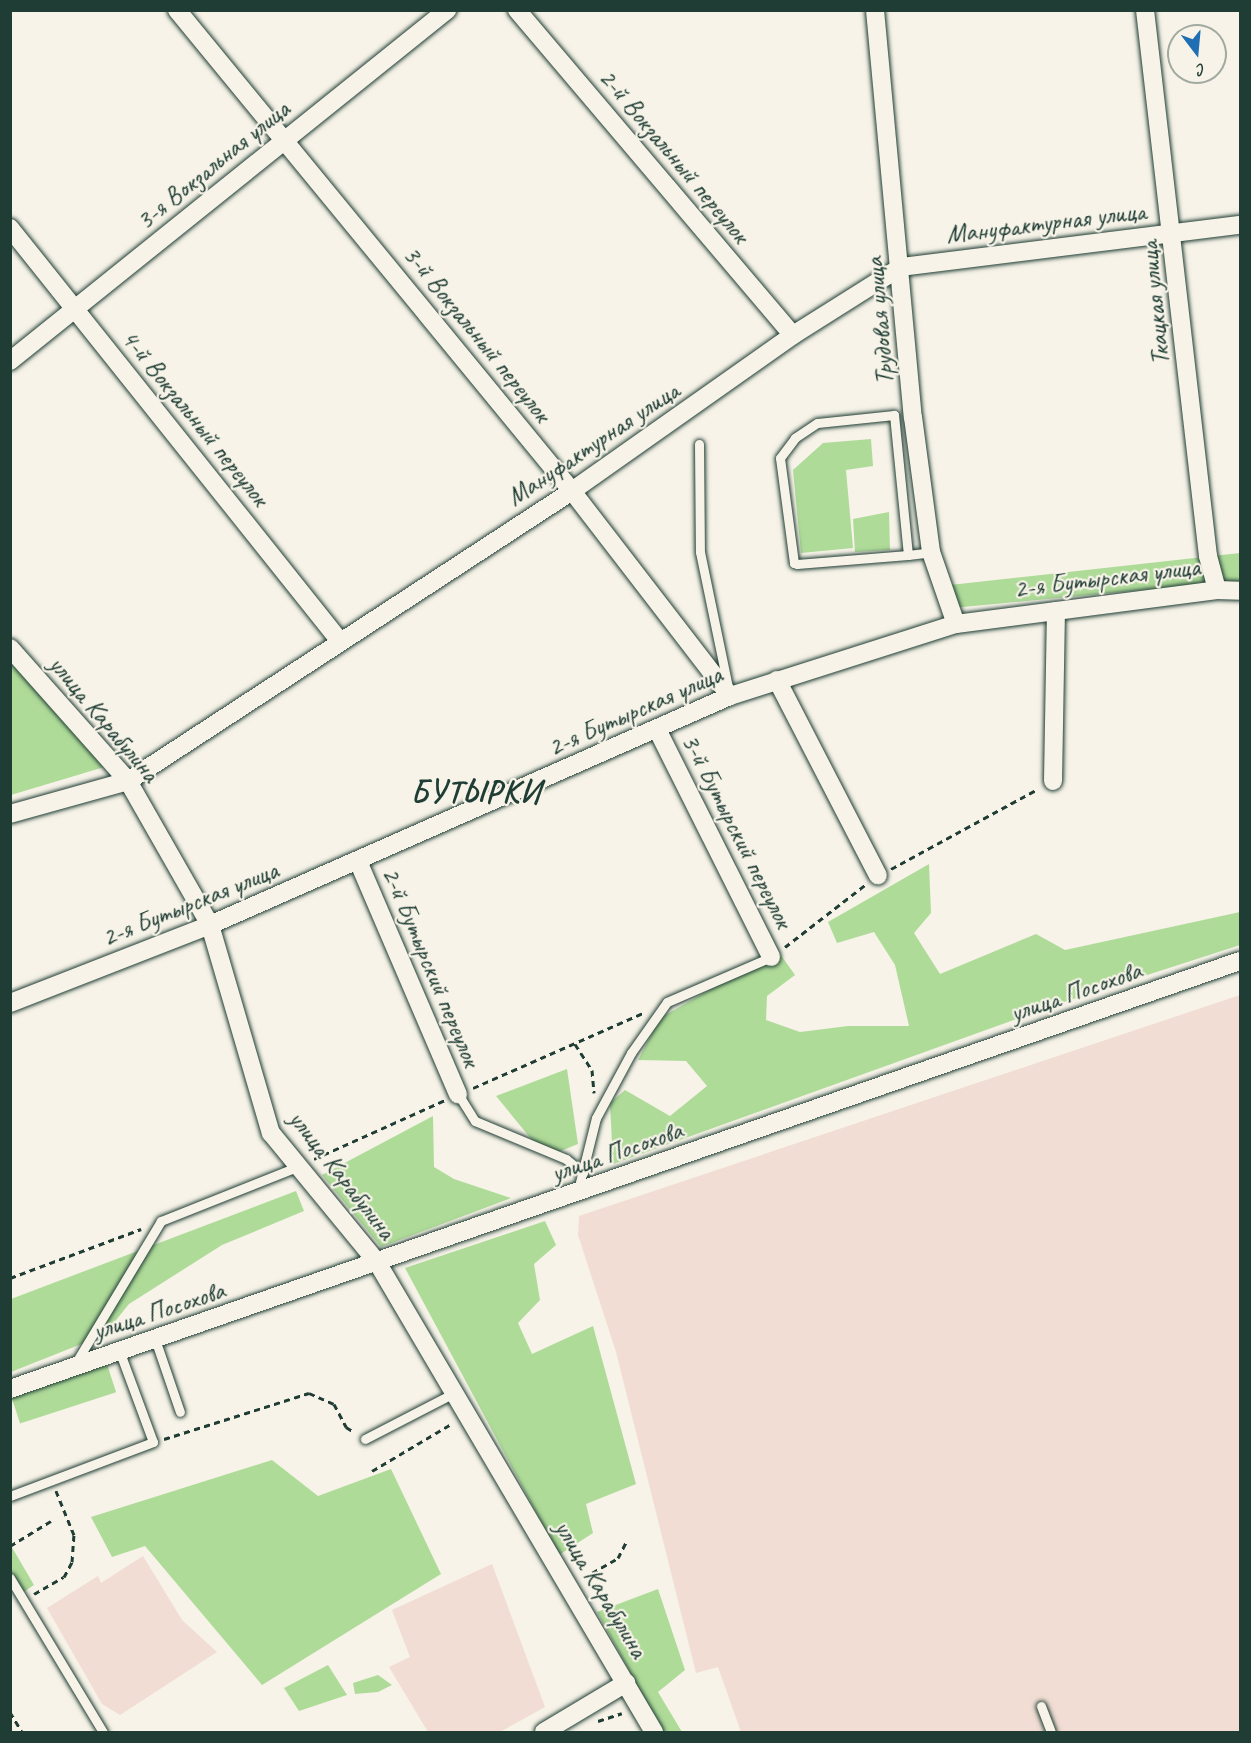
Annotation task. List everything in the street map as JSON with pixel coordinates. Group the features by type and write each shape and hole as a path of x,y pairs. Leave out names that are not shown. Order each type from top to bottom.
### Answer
{"street":[{"name":"3-й Вокзальный переулок","path":"177,10 572,491 730,696"},
{"name":"3-я Вокзальная улица","path":"10,361 447,10"},
{"name":"2-й Вокзальный переулок","path":"517,10 793,335"},
{"name":"Трудовая улица","path":"875,10 901,267 913,417 931,552 956,624"},
{"name":"Ткацкая улица","path":"1145,10 1208,556 1217,590"},
{"name":"Мануфактурная улица","path":"10,814 128,781 339,640 572,491 793,335 901,267 1240,225"},
{"name":"4-й Вокзальный переулок","path":"10,228 339,640"},
{"name":"2-я Бутырская улица","path":"10,1003 210,925 730,696 777,680 956,624 1217,590 1240,591"},
{"path":"1053,781 1056,611"},
{"name":"улица Карабулина","path":"10,648 128,781 210,925 271,1133 377,1262 654,1732"},
{"path":"777,680 878,876"},
{"name":"3-й Бутырский переулок","path":"657,729 771,957"},
{"name":"2-й Бутырский переулок","path":"358,861 458,1094"},
{"name":"улица Посохова","path":"10,1389 1240,961"},
{"path":"544,1732 627,1683"}],"lane":[{"path":"908,555 894,415 817,423 795,438 780,458 794,563 908,555 931,552"},
{"path":"699,444 700,552 730,696"},
{"path":"578,1192 596,1118 631,1053 667,1002 771,957"},
{"path":"458,1094 475,1121 566,1159 583,1173"},
{"path":"74,1366 161,1221 299,1166"},
{"path":"155,1339 180,1413"},
{"path":"10,1496 153,1442 119,1350"},
{"path":"365,1439 454,1393"},
{"path":"10,1578 103,1732"},
{"path":"1041,1706 1051,1732"}],"path":[{"path":"771,957 878,876 1053,781"},
{"path":"299,1166 667,1002"},
{"path":"574,1044 592,1070 596,1118"},
{"path":"10,1278 161,1221"},
{"path":"153,1442 309,1393 334,1404 346,1427 365,1439"},
{"path":"372,1471 467,1415"},
{"path":"25,1600 64,1577 72,1562 74,1535 51,1480"},
{"path":"10,1546 51,1521"},
{"path":"569,1586 618,1558 626,1542"},
{"path":"10,1712 22,1732"}],"shaded area":[{"path":"1240,995 1240,1732 741,1732 718,1667 696,1673 616,1352 578,1235 579,1216"},
{"path":"143,1556 182,1620 217,1652 120,1715 102,1704 47,1608 98,1576 101,1583"},
{"path":"492,1564 545,1707 500,1732 428,1732 389,1667 410,1657 392,1610"}],"green space":[{"path":"871,439 873,466 846,470 853,548 801,553 793,470 823,443"},
{"path":"889,512 890,550 855,552 853,519"},
{"path":"1240,553 1240,584 1215,583 952,608 941,586"},
{"path":"11,651 121,762 11,795"},
{"path":"929,864 931,913 914,933 940,974 1036,934 1065,950 1240,912 1240,945 1064,1002 613,1164 610,1103 625,1090 670,1116 707,1086 686,1061 638,1060 660,1018 778,951 795,975 767,996 766,1020 800,1032 848,1026 909,1026 895,965 874,932 837,943 828,922"},
{"path":"567,1069 578,1144 546,1157 496,1096"},
{"path":"433,1116 434,1167 454,1179 511,1198 381,1247 322,1175"},
{"path":"296,1191 304,1211 222,1245 129,1304 104,1335 11,1372 11,1299"},
{"path":"545,1221 556,1245 534,1264 540,1300 518,1323 532,1354 593,1326 636,1484 586,1504 593,1533 559,1555 405,1268"},
{"path":"105,1358 116,1392 20,1423 10,1389"},
{"path":"272,1460 318,1496 391,1469 441,1574 262,1685 145,1546 112,1557 91,1517"},
{"path":"10,1544 34,1585 22,1593 11,1573"},
{"path":"658,1589 685,1670 658,1692 682,1732 663,1732 597,1612"},
{"path":"328,1665 347,1695 299,1711 284,1688"},
{"path":"378,1675 392,1685 378,1692 355,1694 353,1683"}],"district":[{"name":"БУТЫРКИ","path":"476,792"}]}
